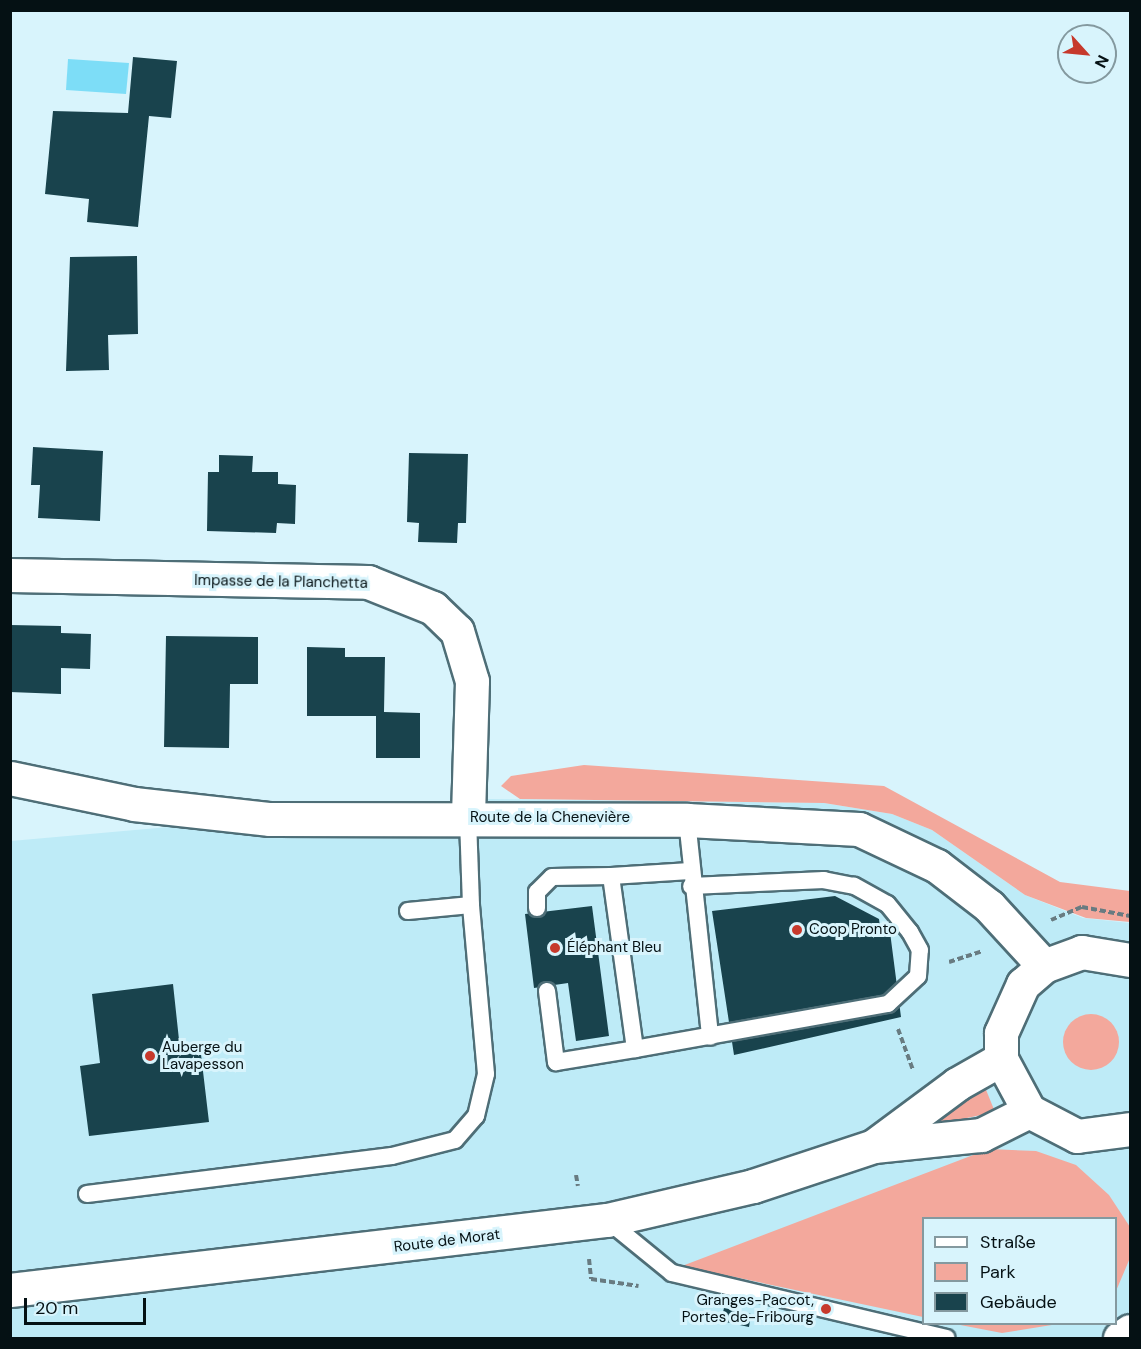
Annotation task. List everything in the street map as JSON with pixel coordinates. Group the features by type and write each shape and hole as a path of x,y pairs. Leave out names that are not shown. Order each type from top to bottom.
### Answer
{"street":[{"name":"Impasse de la Planchetta","path":"10,576 368,582 433,608 457,631 472,681 468,818"},
{"name":"Route de la Chenevière","path":"10,777 201,814 270,819 687,819 820,823 859,829 902,846 989,906 1044,966"},
{"path":"1130,1131 1077,1136 1029,1111 1012,1088 1002,1059 1009,1007 1023,984 1044,966 1083,952 1131,960"},
{"name":"Route de Morat","path":"874,1146 957,1084 1002,1059"},
{"name":"Route de Morat","path":"10,1290 608,1220 753,1186 874,1146 981,1135 1029,1111"},
{"path":"1120,1338 1131,1331"}],"lane":[{"path":"87,1194 392,1156 455,1140 476,1116 486,1074 471,905 468,818"},
{"path":"687,819 690,879 710,1037"},
{"path":"611,876 635,1049"},
{"path":"537,909 537,892 552,877 824,880 854,886 887,904 920,950 918,976 888,1004 710,1037 556,1062 547,991"},
{"path":"408,911 471,905"},
{"path":"608,1220 672,1274 946,1338"}],"path":[{"path":"888,1004 913,1071"}],"shaded area":[{"path":"483,799 824,803 892,814 932,830 1025,895 1083,918 1130,923 1130,1338 11,1338 11,841"}],"green space":[{"path":"584,765 884,786 1060,882 1130,891 1130,922 1086,918 1025,895 932,830 892,814 824,803 520,799 501,786 511,776"},
{"path":"1086,1014 1096,1014 1111,1022 1117,1031 1119,1042 1117,1053 1111,1062 1096,1070 1086,1070 1075,1065 1068,1058 1063,1047 1063,1037 1068,1026 1075,1019"},
{"path":"982,1080 995,1112 939,1124 933,1121"},
{"path":"989,1149 1036,1151 1076,1165 1109,1195 1130,1227 1130,1258 1117,1289 1117,1217 922,1217 922,1317 682,1266"},
{"path":"960,1325 1052,1325 1002,1333"}],"water":[{"path":"68,59 129,63 126,94 66,90"}],"building":[{"path":"133,57 177,61 171,118 149,116 138,227 87,222 89,199 45,194 53,111 128,113"},
{"path":"137,256 138,334 108,335 109,370 66,371 70,257"},
{"path":"33,447 103,451 100,521 38,518 40,485 31,485"},
{"path":"409,453 468,454 466,523 458,523 457,543 418,542 419,523 407,522"},
{"path":"219,455 253,456 252,472 278,472 278,484 296,485 295,524 277,523 276,533 207,531 208,472 219,472"},
{"path":"10,625 61,626 61,633 91,634 90,669 61,668 61,694 10,692"},
{"path":"166,636 258,637 258,684 230,684 229,748 164,747"},
{"path":"307,647 345,648 345,657 385,657 384,712 420,713 420,758 376,758 376,716 307,716"},
{"path":"835,896 879,919 881,934 890,932 901,1017 734,1055 712,911"},
{"path":"592,906 609,1036 576,1041 568,983 534,988 525,914"},
{"name":"Auberge du Lavapesson","path":"173,984 180,1049 200,1046 209,1122 89,1136 80,1066 100,1063 92,994"},
{"path":"724,1308 751,1314 749,1327 721,1321"}],"place":[{"name":"Coop Pronto","path":"797,930"},
{"name":"Éléphant Bleu","path":"555,948"},
{"name":"Auberge du Lavapesson","path":"150,1056"},
{"name":"Granges-Paccot, Portes de-Fribourg","path":"826,1309"}]}
